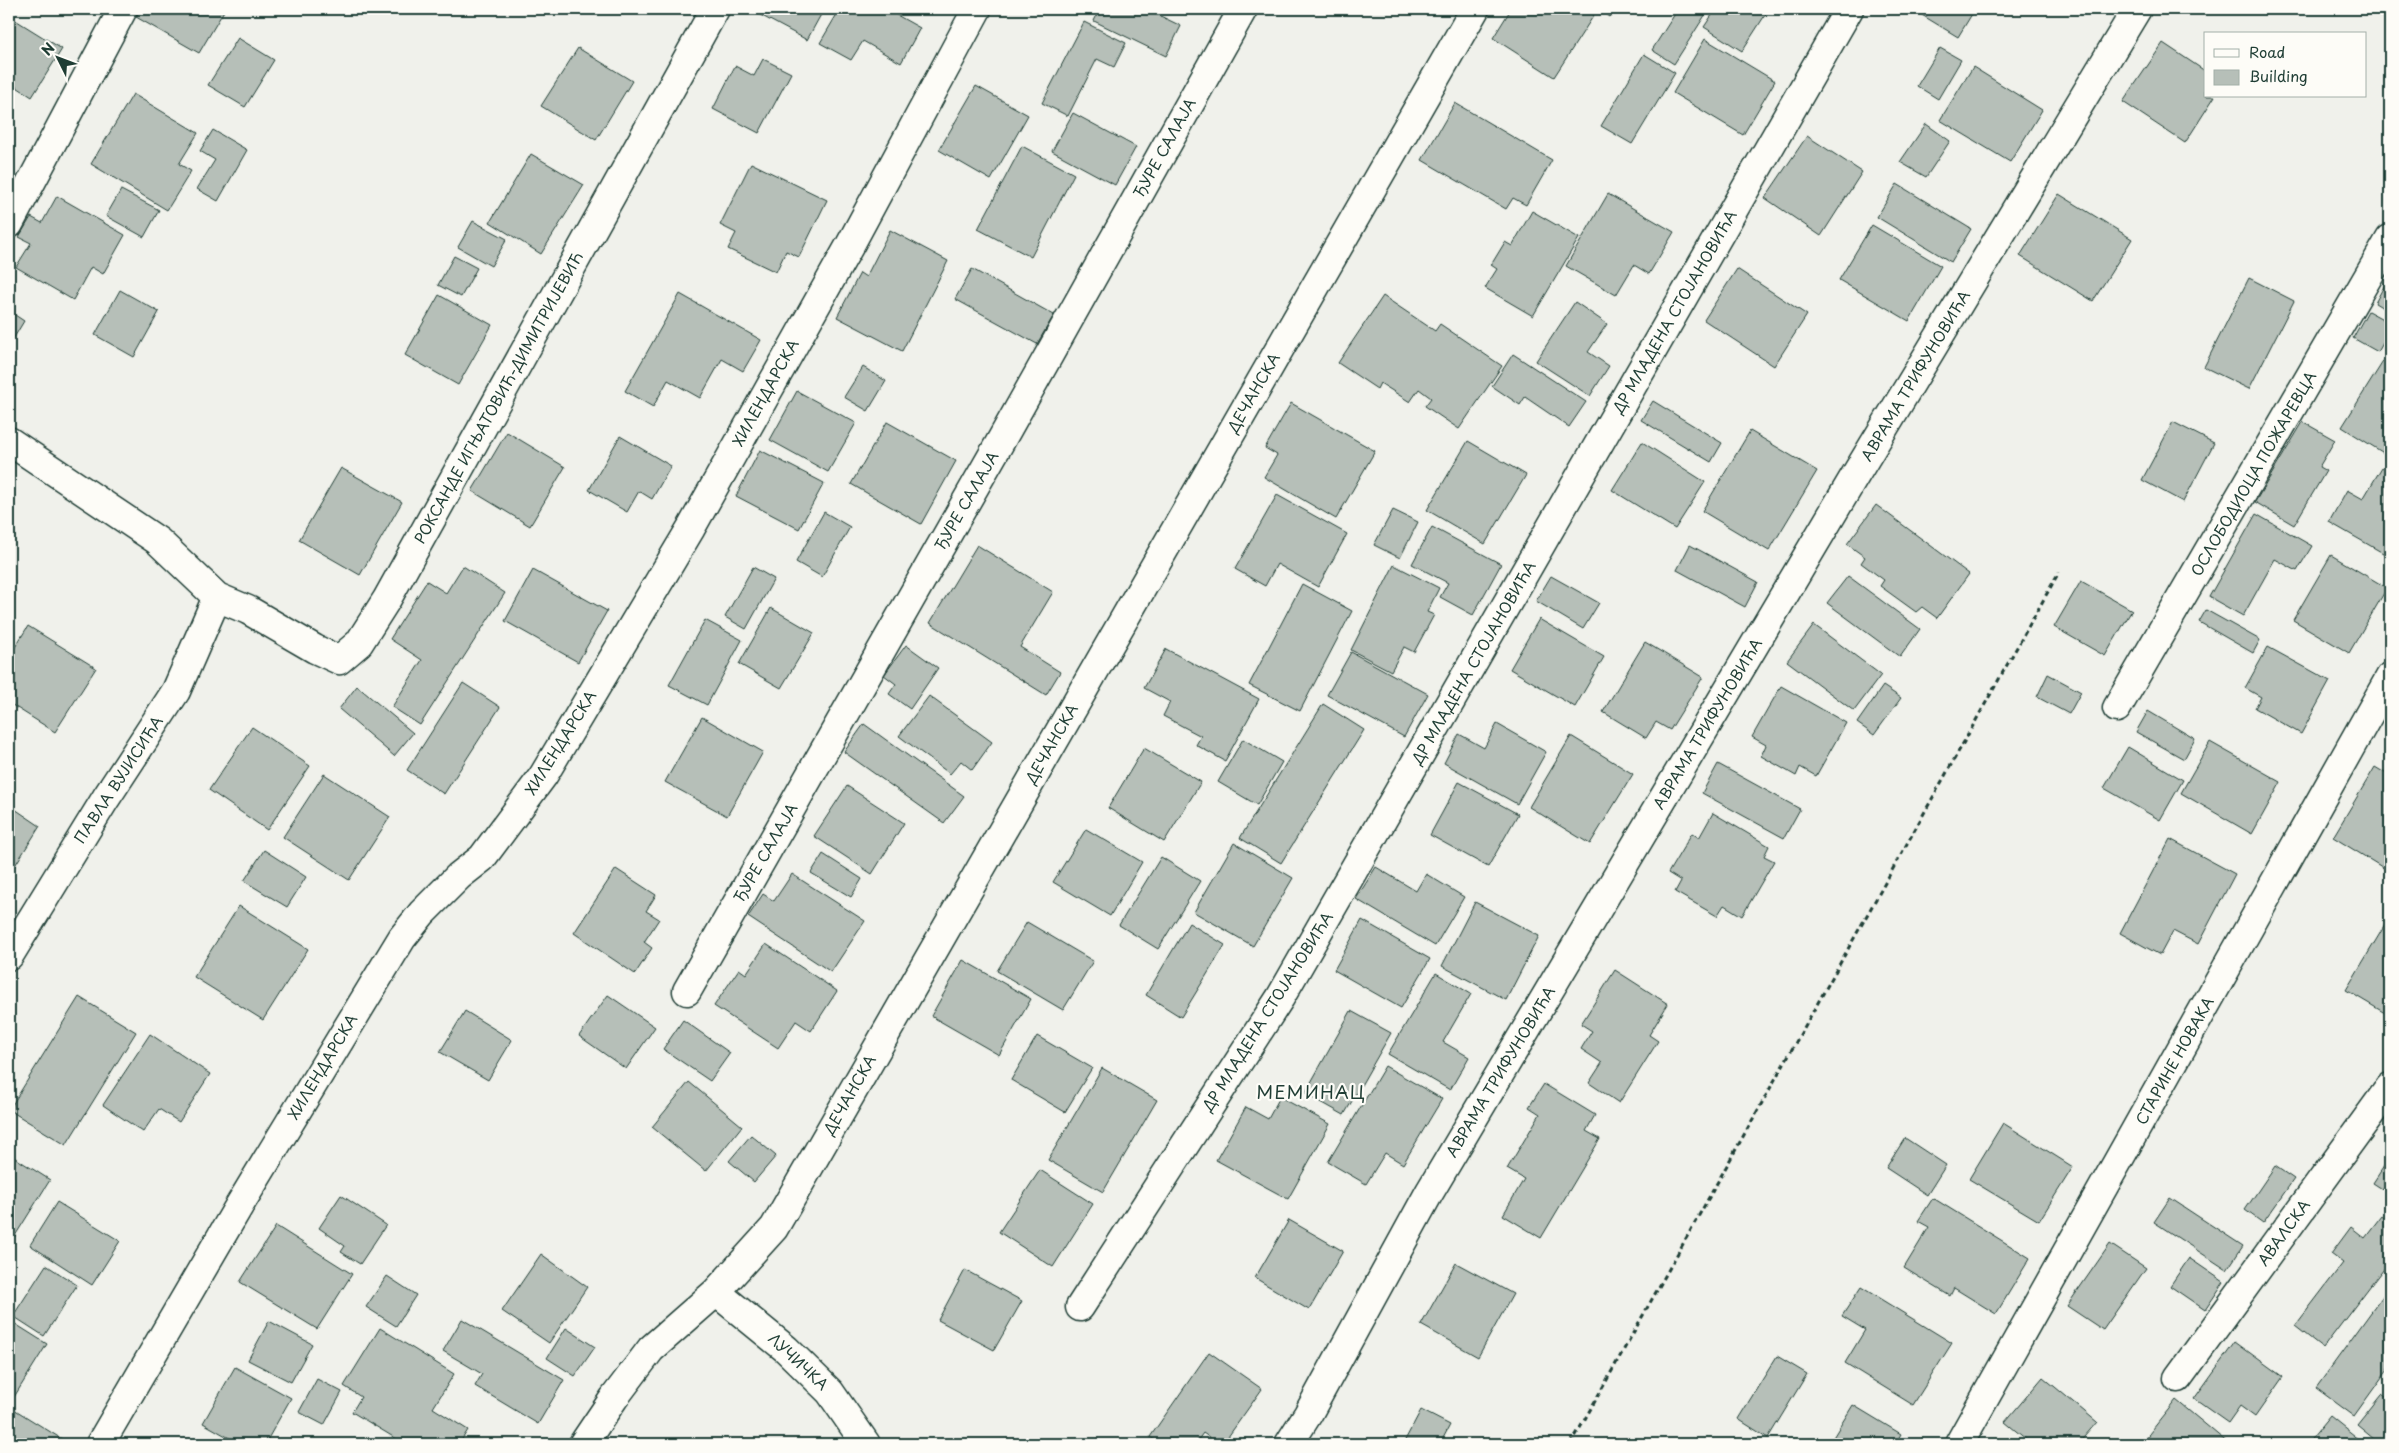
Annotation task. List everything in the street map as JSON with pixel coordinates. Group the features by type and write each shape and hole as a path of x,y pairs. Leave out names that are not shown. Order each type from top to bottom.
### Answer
{"street":[{"path":"9,224 123,9"},
{"name":"РОКСАНДЕ ИГЊАТОВИЋ-ДИМИТРИЈЕВИЋ","path":"217,597 248,610 315,649 339,660 359,643 387,599 715,9"},
{"name":"ХИЛЕНДАРСКА","path":"100,1444 239,1206 402,938 422,913 459,876 482,858 543,776 690,528 850,245 976,9"},
{"name":"ЂУРЕ САЛАЈА","path":"687,991 999,444 1243,9"},
{"name":"ДЕЧАНСКА","path":"583,1444 614,1398 651,1349 716,1292 774,1228 1475,9"},
{"name":"ДР МЛАДЕНА СТОЈАНОВИЋА","path":"1080,1307 1280,998 1849,9"},
{"name":"АВРАМА ТРИФУНОВИЋА","path":"1289,1444 1308,1414 1429,1193 1856,474 2137,9"},
{"name":"ОСЛОБОДИОЦА ПОЖАРЕВЦА","path":"2117,708 2390,239"},
{"path":"9,440 150,535 217,597"},
{"name":"ПАВЛА ВУЈИСИЋА","path":"9,956 106,798 176,691 217,597"},
{"name":"СТАРИНЕ НОВАКА","path":"1959,1444 2390,677"},
{"name":"АВАЛСКА","path":"2178,1378 2390,1087"},
{"name":"ЛУЧИЧКА","path":"716,1292 786,1349 830,1392 866,1444"}],"path":[{"path":"1570,1444 2059,572"}],"building":[{"path":"141,9 225,9 199,53 136,17"},
{"path":"749,9 824,9 807,40"},
{"path":"840,9 886,9 920,28 901,63 863,41 851,60 820,43"},
{"path":"1100,9 1146,9 1181,26 1166,56 1094,21"},
{"path":"1511,9 1584,9 1594,15 1554,77 1493,38"},
{"path":"1599,9 1617,9 1610,17"},
{"path":"1678,9 1709,9 1674,64 1652,50"},
{"path":"1716,9 1769,9 1742,51 1704,27"},
{"path":"1912,9 1975,9 1958,37"},
{"path":"9,16 62,49 32,97 9,82"},
{"path":"1084,22 1126,43 1114,67 1097,59 1068,116 1042,103"},
{"path":"238,38 274,60 245,107 208,85"},
{"path":"1705,39 1775,81 1743,135 1673,93"},
{"path":"2163,43 2204,70 2204,98 2214,98 2185,143 2123,102"},
{"path":"578,48 632,81 596,140 541,106"},
{"path":"1940,48 1961,60 1938,99 1917,86"},
{"path":"1644,54 1675,73 1632,144 1601,126"},
{"path":"763,59 791,73 759,133 713,109 735,66 754,76"},
{"path":"1973,67 2042,110 2010,162 1940,120"},
{"path":"976,86 1028,115 991,180 939,150"},
{"path":"133,94 198,133 179,164 191,171 167,210 91,164"},
{"path":"1455,103 1552,160 1526,205 1513,198 1506,209 1422,160"},
{"path":"1073,113 1136,147 1115,185 1052,151"},
{"path":"1926,124 1950,141 1926,177 1900,162"},
{"path":"213,130 247,150 218,201 197,189 215,160 200,151"},
{"path":"1807,136 1862,172 1821,236 1765,198"},
{"path":"1022,146 1074,174 1031,257 978,229"},
{"path":"531,154 584,185 541,254 490,222"},
{"path":"751,163 827,200 799,257 786,251 776,272 728,249 736,233 720,225"},
{"path":"1897,184 1971,229 1951,262 1877,217"},
{"path":"121,190 159,210 144,237 106,216"},
{"path":"1608,194 1674,232 1649,274 1634,265 1616,295 1566,266"},
{"path":"2059,194 2132,239 2093,301 2020,256"},
{"path":"57,196 125,235 103,274 91,267 73,300 16,267 31,243 19,237 31,217 42,223"},
{"path":"1532,211 1579,238 1533,316 1485,288 1497,269 1491,265 1505,242 1512,246"},
{"path":"473,221 507,239 491,266 458,247"},
{"path":"1872,225 1941,266 1909,321 1839,280"},
{"path":"890,230 948,261 902,351 837,317 860,273 866,277"},
{"path":"454,256 477,268 461,297 438,285"},
{"path":"972,269 1054,315 1037,344 955,299"},
{"path":"1737,269 1807,315 1774,366 1704,320"},
{"path":"2390,275 2390,312 2375,303"},
{"path":"2249,278 2294,301 2249,389 2204,367"},
{"path":"120,290 159,312 134,357 95,335"},
{"path":"680,294 761,340 743,371 722,359 700,398 668,380 653,407 625,391"},
{"path":"439,295 492,325 458,385 405,355"},
{"path":"1383,296 1435,331 1440,324 1502,366 1459,429 1425,406 1431,398 1419,389 1410,402 1380,383 1377,389 1338,363"},
{"path":"1575,302 1607,324 1588,352 1609,366 1590,396 1536,361"},
{"path":"9,311 24,321 9,346"},
{"path":"2368,311 2390,323 2390,331 2378,352 2353,338"},
{"path":"1513,354 1586,402 1569,427 1525,397 1520,405 1492,386"},
{"path":"2384,360 2390,364 2390,457 2342,427"},
{"path":"863,367 886,381 868,411 844,397"},
{"path":"797,391 856,423 828,472 770,440"},
{"path":"1653,401 1722,443 1711,462 1641,420"},
{"path":"1291,403 1375,451 1336,519 1264,477 1277,455 1265,448"},
{"path":"887,422 956,461 921,524 851,484"},
{"path":"2173,422 2214,443 2183,502 2142,480"},
{"path":"2303,422 2335,440 2319,467 2326,471 2294,525 2255,502"},
{"path":"1750,431 1817,471 1769,551 1702,511"},
{"path":"507,432 565,467 530,526 472,491"},
{"path":"620,436 671,466 652,499 639,491 627,512 589,490"},
{"path":"1468,441 1526,475 1485,544 1427,510"},
{"path":"1642,442 1705,482 1675,529 1612,490"},
{"path":"760,450 824,483 799,529 736,496"},
{"path":"2382,467 2390,472 2390,557 2329,522 2347,490 2363,499"},
{"path":"341,468 402,502 360,575 299,540"},
{"path":"1277,495 1347,534 1318,587 1277,564 1265,586 1235,569"},
{"path":"1876,505 1969,574 1937,618 1922,607 1916,612 1880,586 1884,580 1861,563 1865,557 1847,544"},
{"path":"1393,510 1418,522 1400,558 1374,545"},
{"path":"824,512 850,527 822,577 796,562"},
{"path":"2256,514 2312,546 2297,571 2275,559 2243,616 2209,597"},
{"path":"1432,527 1501,564 1473,615 1440,597 1448,583 1412,564"},
{"path":"977,545 1053,592 1020,647 1060,672 1046,695 930,623"},
{"path":"1690,545 1758,582 1745,607 1677,570"},
{"path":"2331,555 2387,588 2349,653 2293,620"},
{"path":"1394,565 1439,588 1427,612 1434,615 1414,652 1404,647 1391,671 1351,650"},
{"path":"463,566 505,593 420,725 392,707 422,660 390,639 427,581 446,593"},
{"path":"753,567 774,579 746,629 725,617"},
{"path":"533,570 607,611 578,662 505,621"},
{"path":"1551,576 1599,603 1583,629 1536,601"},
{"path":"1848,576 1920,629 1900,657 1827,603"},
{"path":"2081,581 2132,610 2105,656 2054,627"},
{"path":"1302,584 1352,611 1300,711 1249,685"},
{"path":"771,608 814,633 781,688 739,664"},
{"path":"2206,610 2260,640 2253,653 2199,622"},
{"path":"1539,619 1604,657 1575,707 1510,669"},
{"path":"705,620 742,640 707,705 669,685"},
{"path":"1814,625 1881,675 1854,711 1787,661"},
{"path":"28,626 96,668 55,732 9,703 9,657"},
{"path":"1645,642 1703,677 1670,730 1656,722 1646,738 1603,712"},
{"path":"906,645 938,668 910,709 889,694 896,684 884,675"},
{"path":"2268,647 2330,681 2301,734 2255,708 2261,697 2245,688"},
{"path":"1166,649 1259,699 1225,761 1196,745 1201,736 1163,716 1170,702 1144,688"},
{"path":"1351,652 1428,694 1404,737 1327,695"},
{"path":"2048,674 2081,692 2069,714 2037,697"},
{"path":"463,683 500,707 444,794 407,770"},
{"path":"357,686 413,733 394,756 339,709"},
{"path":"1781,686 1846,723 1816,776 1800,767 1796,776 1761,756 1766,745 1752,737"},
{"path":"1883,686 1901,698 1874,735 1857,723"},
{"path":"929,696 992,742 972,770 961,761 950,774 899,736"},
{"path":"1323,704 1364,730 1281,863 1240,838"},
{"path":"2148,711 2195,739 2184,759 2136,732"},
{"path":"702,717 763,752 727,816 665,782"},
{"path":"864,724 964,796 944,823 844,752"},
{"path":"1497,724 1546,752 1517,804 1444,763 1459,734 1484,748"},
{"path":"252,727 310,766 267,830 209,790"},
{"path":"1571,736 1633,774 1590,844 1529,807"},
{"path":"1243,739 1282,762 1257,805 1218,782"},
{"path":"2210,742 2281,782 2252,834 2181,793"},
{"path":"2128,747 2183,780 2160,820 2104,788"},
{"path":"1144,748 1201,782 1164,842 1108,808"},
{"path":"1718,764 1800,809 1784,838 1702,793"},
{"path":"2375,767 2390,776 2390,872 2333,837"},
{"path":"324,774 390,817 349,880 283,837"},
{"path":"1459,782 1518,814 1488,867 1430,835"},
{"path":"847,786 904,823 872,874 814,836"},
{"path":"9,805 40,826 9,875"},
{"path":"1713,813 1769,846 1764,856 1774,861 1742,916 1724,905 1717,916 1675,892 1681,881 1668,873 1692,833 1699,838"},
{"path":"1086,829 1142,862 1110,916 1053,882"},
{"path":"2170,839 2235,874 2198,944 2173,931 2160,955 2120,933"},
{"path":"1234,843 1293,878 1253,946 1194,912"},
{"path":"264,850 306,877 287,907 244,881"},
{"path":"823,854 862,879 851,897 811,873"},
{"path":"1161,857 1200,881 1158,949 1119,925"},
{"path":"1376,867 1416,891 1426,874 1464,897 1435,946 1356,899"},
{"path":"616,869 656,895 646,911 659,919 644,942 652,948 635,974 574,933"},
{"path":"792,874 865,921 831,972 748,917 763,894 774,901"},
{"path":"1475,902 1539,936 1506,1000 1442,966"},
{"path":"239,906 308,949 263,1020 194,977"},
{"path":"1362,920 1430,959 1401,1008 1334,970"},
{"path":"2388,920 2390,922 2390,1016 2346,990"},
{"path":"1027,922 1093,961 1063,1010 997,971"},
{"path":"1189,923 1225,945 1181,1017 1146,995"},
{"path":"766,944 837,991 811,1031 796,1021 778,1048 714,1006 739,969 746,974"},
{"path":"963,960 1031,999 999,1055 931,1016"},
{"path":"1615,970 1668,1004 1649,1035 1658,1041 1619,1103 1589,1083 1602,1063 1581,1049 1592,1031 1581,1024"},
{"path":"1436,973 1471,994 1443,1042 1469,1057 1450,1090 1388,1054"},
{"path":"608,995 655,1027 626,1069 579,1036"},
{"path":"79,997 136,1032 66,1145 9,1110"},
{"path":"465,1011 512,1040 488,1080 440,1052"},
{"path":"1351,1011 1391,1033 1344,1115 1305,1093"},
{"path":"683,1020 730,1053 710,1081 663,1049"},
{"path":"150,1034 210,1074 179,1122 159,1109 143,1132 103,1105"},
{"path":"1037,1036 1092,1068 1065,1112 1011,1080"},
{"path":"1385,1066 1442,1099 1403,1164 1385,1153 1366,1184 1328,1162"},
{"path":"1102,1068 1157,1100 1103,1192 1048,1160"},
{"path":"689,1082 742,1126 706,1171 652,1127"},
{"path":"1544,1084 1595,1115 1586,1131 1600,1139 1541,1238 1503,1215 1524,1179 1507,1169 1540,1114 1529,1107"},
{"path":"1280,1097 1330,1124 1288,1199 1216,1160 1246,1107 1268,1119"},
{"path":"2003,1123 2073,1167 2039,1221 1969,1179"},
{"path":"751,1135 776,1156 754,1182 729,1161"},
{"path":"1905,1138 1946,1165 1927,1195 1886,1168"},
{"path":"9,1154 50,1180 13,1239 9,1237"},
{"path":"2390,1157 2390,1194 2373,1183"},
{"path":"2275,1166 2294,1179 2263,1223 2245,1210"},
{"path":"1040,1170 1093,1204 1053,1267 999,1232"},
{"path":"341,1195 386,1225 360,1264 341,1252 345,1246 319,1228"},
{"path":"1933,1198 2030,1258 1996,1314 1954,1288 1950,1296 1904,1268 1929,1227 1918,1221"},
{"path":"2170,1198 2243,1246 2227,1270 2154,1222"},
{"path":"57,1202 120,1241 92,1285 30,1245"},
{"path":"2382,1216 2390,1223 2390,1260 2323,1348 2295,1326 2343,1263 2331,1254 2351,1227 2365,1238"},
{"path":"1289,1220 1343,1251 1309,1310 1255,1278"},
{"path":"276,1226 352,1274 317,1329 240,1282"},
{"path":"2110,1244 2146,1268 2103,1330 2067,1306"},
{"path":"541,1254 587,1287 549,1343 502,1311"},
{"path":"2189,1258 2224,1282 2205,1310 2170,1286"},
{"path":"1456,1263 1513,1294 1478,1357 1421,1325"},
{"path":"46,1265 77,1285 44,1336 13,1316"},
{"path":"965,1270 1022,1301 994,1350 938,1320"},
{"path":"387,1276 416,1295 396,1326 366,1307"},
{"path":"2390,1286 2390,1366 2354,1416 2316,1388"},
{"path":"1861,1287 1952,1343 1913,1405 1845,1363 1865,1330 1842,1316"},
{"path":"462,1319 564,1380 538,1424 475,1386 482,1374 443,1351"},
{"path":"9,1320 47,1344 14,1397 9,1393"},
{"path":"269,1321 312,1344 291,1382 248,1360"},
{"path":"380,1328 454,1374 433,1408 468,1430 459,1444 405,1444 352,1412 361,1397 344,1386"},
{"path":"566,1328 595,1347 575,1376 547,1358"},
{"path":"2235,1342 2283,1377 2255,1417 2240,1406 2228,1423 2194,1399"},
{"path":"1209,1352 1262,1389 1223,1444 1219,1444 1203,1433 1195,1444 1161,1444 1150,1437"},
{"path":"1777,1356 1807,1374 1768,1438 1738,1419"},
{"path":"235,1367 291,1398 265,1444 240,1444 203,1423"},
{"path":"2043,1377 2097,1422 2078,1444 2032,1444 2005,1422"},
{"path":"317,1379 342,1392 324,1425 299,1412"},
{"path":"2381,1395 2390,1402 2390,1444 2380,1444 2357,1425"},
{"path":"2176,1400 2229,1444 2151,1444 2145,1439"},
{"path":"1853,1405 1901,1434 1895,1444 1829,1444"},
{"path":"9,1406 65,1441 64,1444 9,1444"},
{"path":"1421,1410 1450,1425 1440,1444 1403,1444"},
{"path":"2330,1416 2365,1444 2307,1444"}],"district":[{"name":"МЕМИНАЦ","path":"1311,1093"}]}
